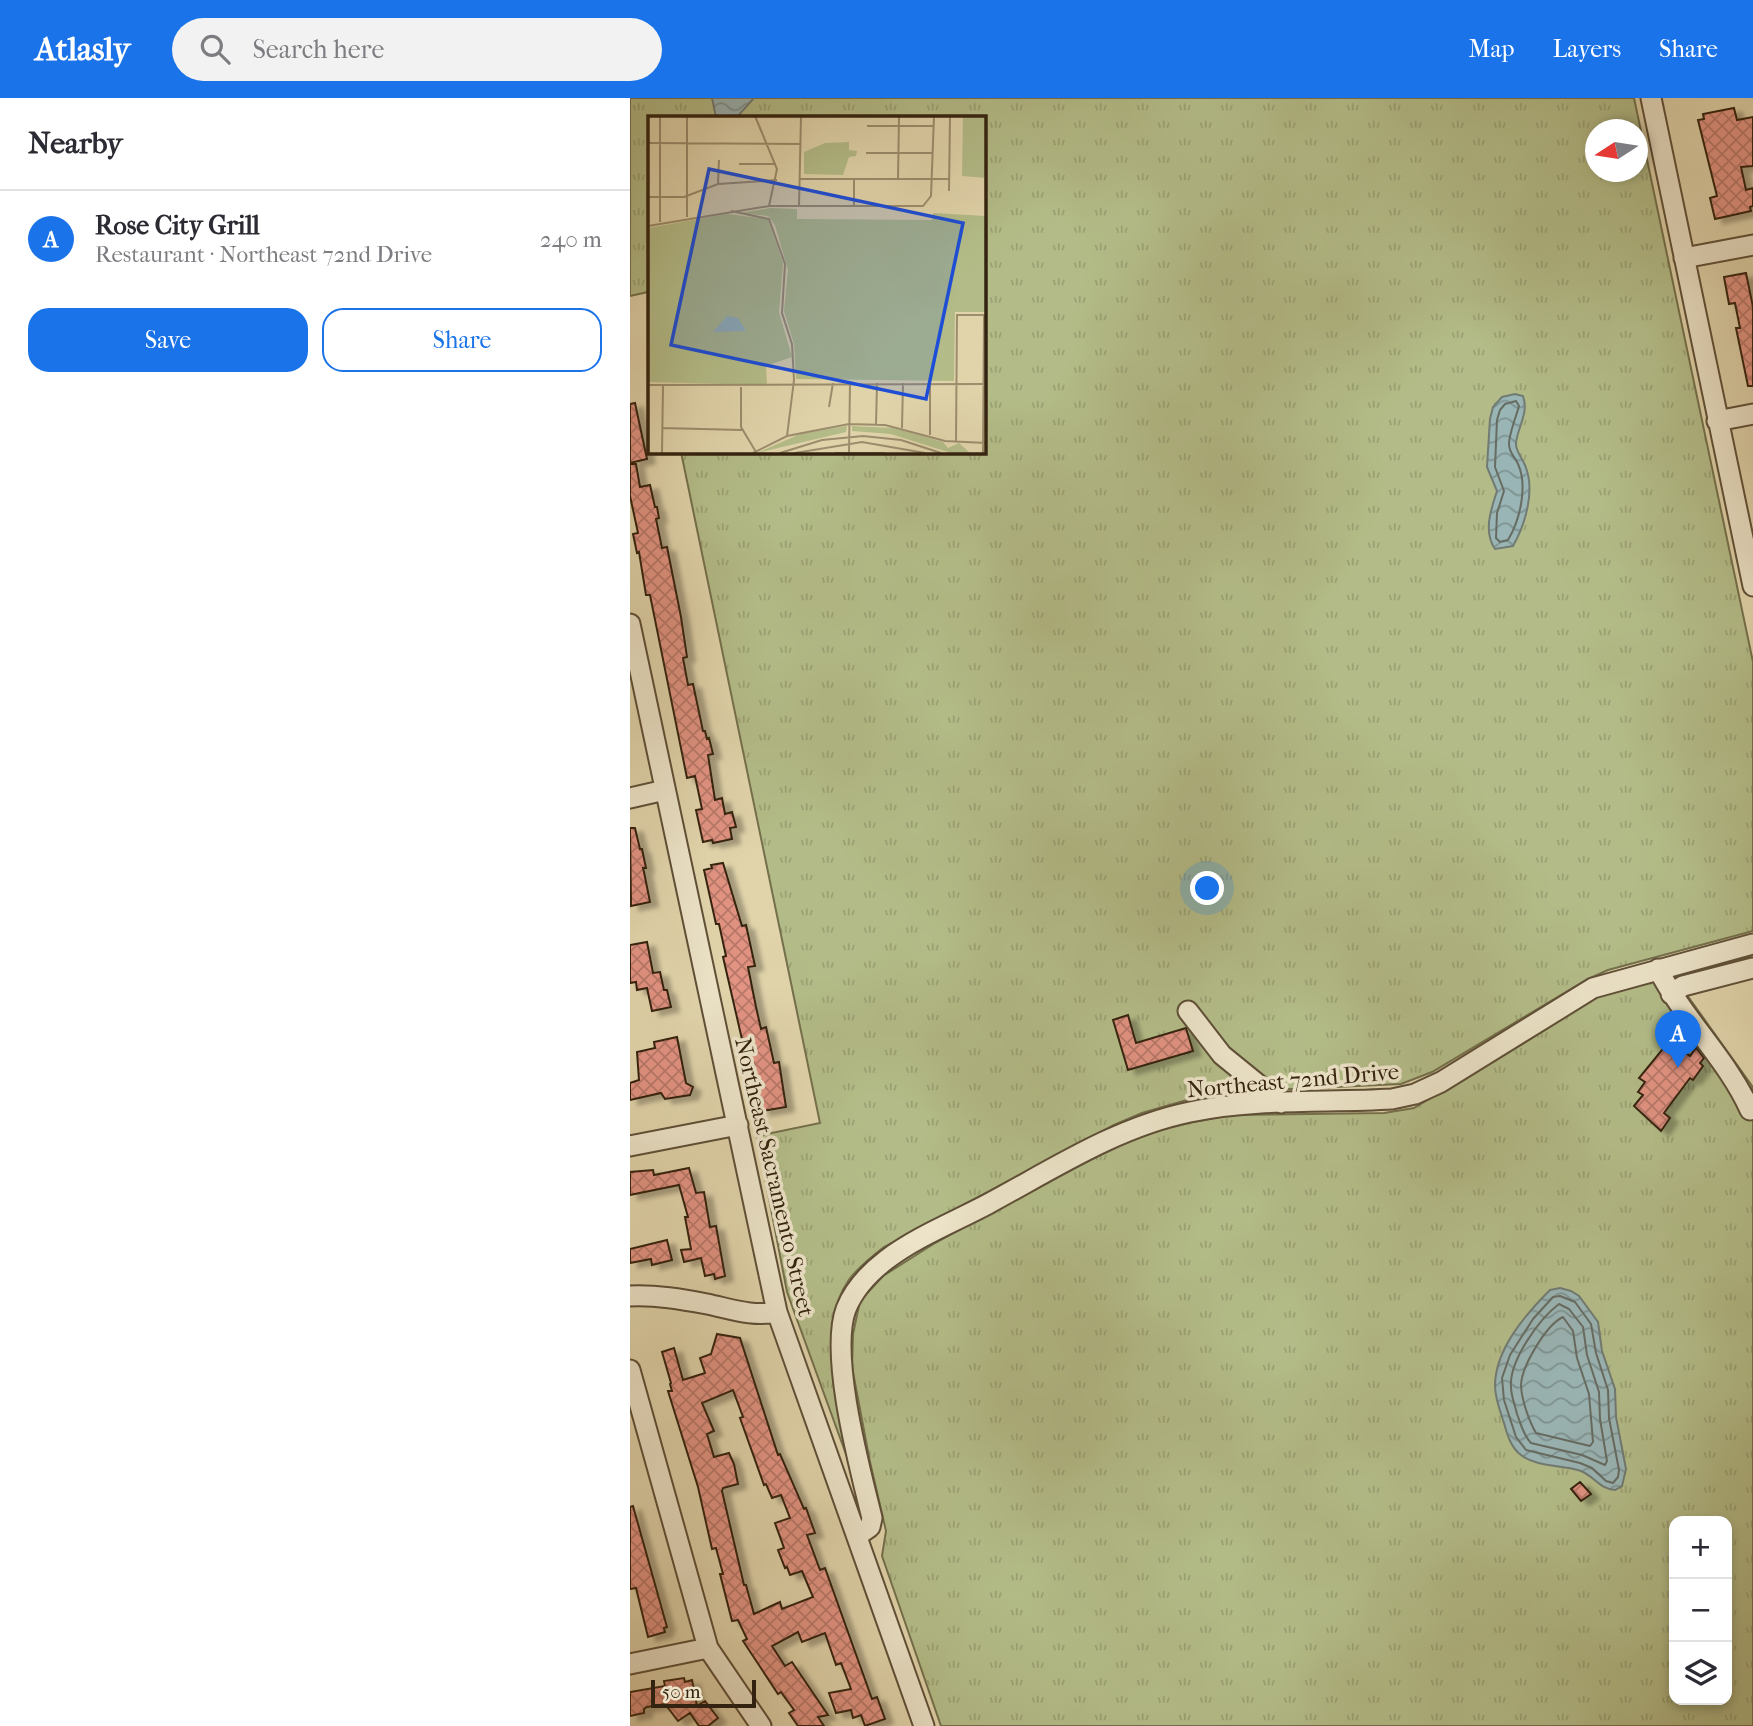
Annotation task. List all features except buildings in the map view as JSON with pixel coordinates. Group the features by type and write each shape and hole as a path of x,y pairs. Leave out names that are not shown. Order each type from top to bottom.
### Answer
{"street":[{"path":"1651,98 1753,586"},
{"path":"1684,258 1753,245"},
{"path":"1717,421 1753,414"},
{"name":"Northeast Sacramento Street","path":"630,624 778,1312 924,1726"},
{"path":"630,798 665,790"},
{"name":"Northeast 72nd Drive","path":"857,1536 870,1527 872,1518 847,1397 841,1334 846,1309 862,1282 898,1251 1130,1130 1191,1112 1228,1106 1392,1099 1415,1094 1441,1082 1578,996 1606,983 1753,944"},
{"path":"1671,994 1683,986 1753,968"},
{"path":"1658,970 1671,994 1739,1085 1750,1110 1753,1110"},
{"path":"1188,1011 1222,1055 1281,1103"},
{"path":"630,1146 738,1125"},
{"path":"630,1296 676,1298 760,1315 778,1312"},
{"path":"630,1370 708,1648 761,1726"},
{"path":"630,1664 708,1648"}],"green space":[{"path":"630,98 1634,98 1638,119 1585,119 1585,182 1648,182 1648,164 1753,662 1753,931 1608,970 1588,979 1432,1072 1401,1084 1228,1092 1142,1113 1114,1125 884,1247 856,1272 843,1289 833,1325 855,1479 787,1292 757,1136 820,1123 681,453 985,453 985,116 648,116 648,292 630,296"},
{"path":"1672,974 1752,1086 1753,1726 941,1726 882,1556 886,1531 852,1367 853,1334 860,1301 883,1276 935,1243 1106,1151 1145,1134 1230,1115 1384,1113 1414,1108 1605,992"}],"water":[{"path":"712,98 754,98 738,116 716,116"},
{"path":"1515,394 1523,396 1525,402 1516,446 1529,477 1529,498 1525,518 1513,546 1495,549 1489,535 1497,491 1487,467 1490,419 1493,407 1502,397"},
{"path":"1560,1288 1579,1296 1598,1322 1602,1351 1615,1389 1616,1417 1626,1469 1622,1486 1615,1490 1605,1487 1578,1470 1541,1464 1521,1455 1510,1440 1498,1404 1495,1391 1496,1372 1506,1346 1541,1299 1550,1290"}],"place":[{"name":"Rose City Grill","path":"1678,1068"}]}
